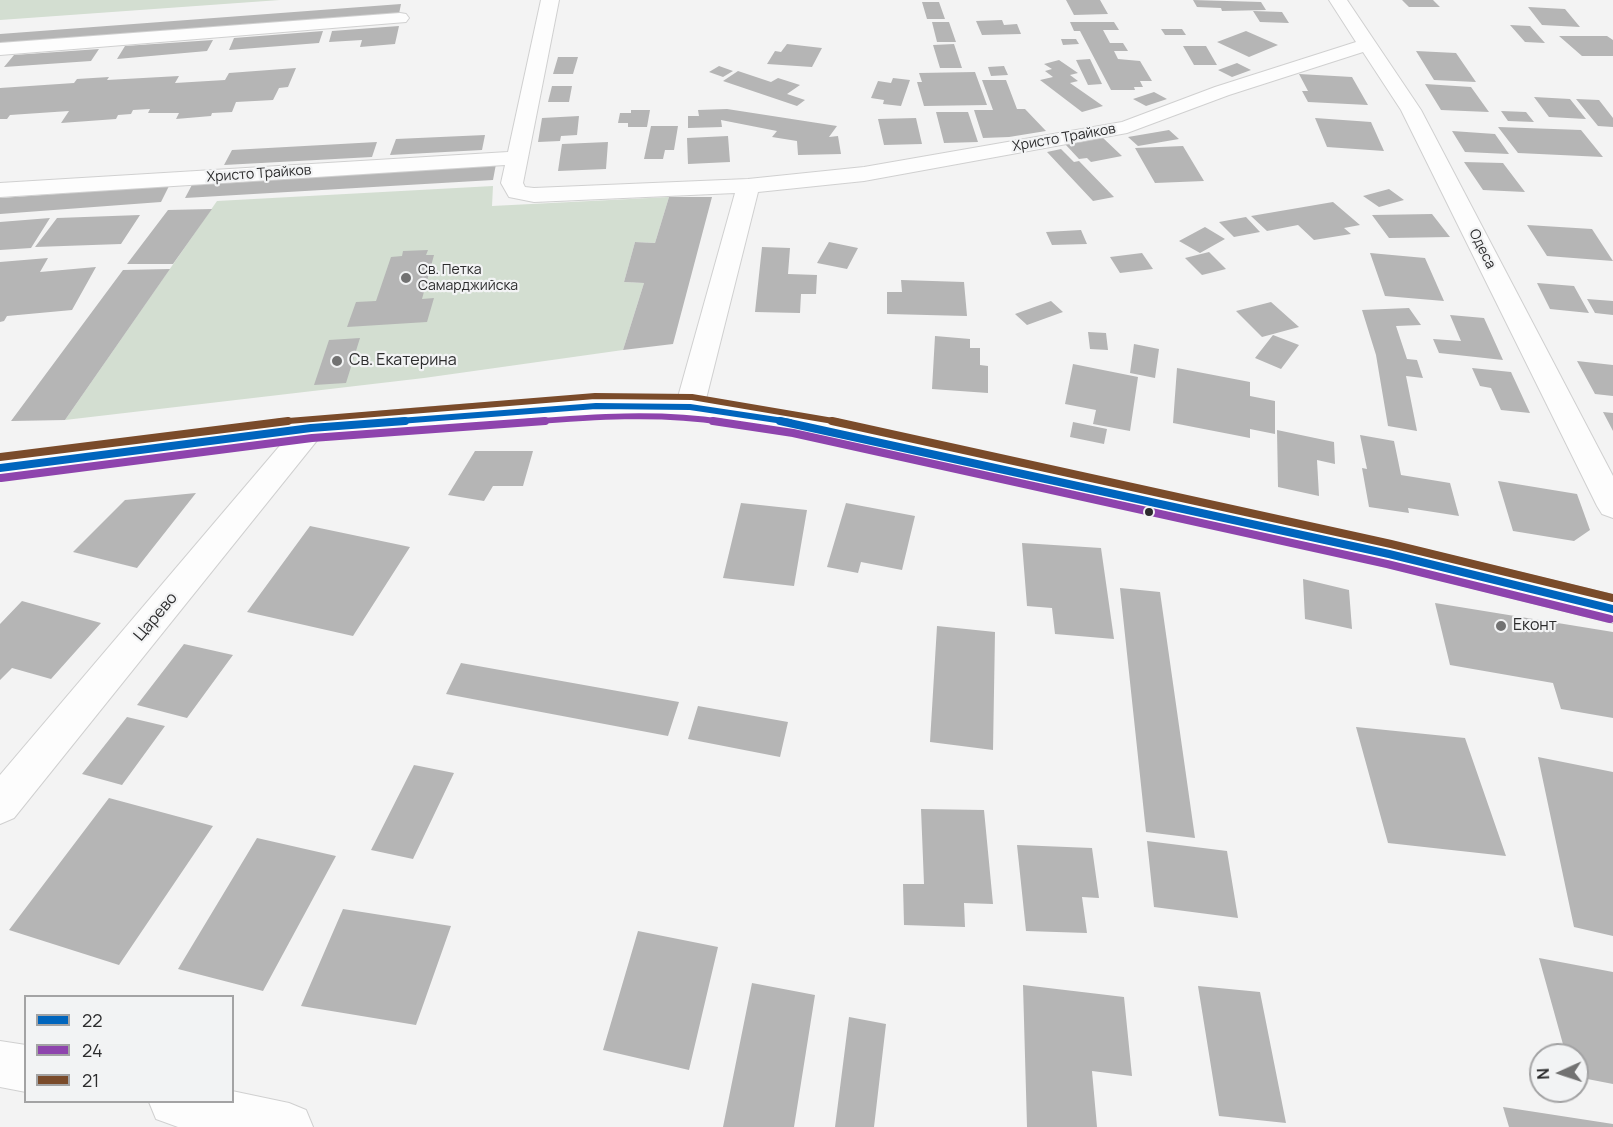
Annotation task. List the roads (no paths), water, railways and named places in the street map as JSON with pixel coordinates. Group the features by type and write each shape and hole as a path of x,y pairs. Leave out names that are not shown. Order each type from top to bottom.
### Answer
{"street":[{"name":"Христо Трайков","path":"550,0 512,183 517,192 534,195 748,186 864,174 1126,127 1222,91 1368,44"},
{"name":"Одеса","path":"1338,0 1411,110 1613,506"},
{"path":"0,48 400,18"},
{"name":"Христо Трайков","path":"0,190 517,158"},
{"path":"690,407 748,186"},
{"path":"0,468 311,428 596,406 690,407 795,423 1389,554 1613,609"},
{"name":"Царево","path":"0,805 311,428"},
{"path":"0,1064 24,1069"},
{"path":"181,1103 289,1127"}],"place":[{"name":"Св. Петка Самарджийска","path":"406,278"},
{"name":"Св. Екатерина","path":"337,361"},
{"name":"Еконт","path":"1501,626"}]}
